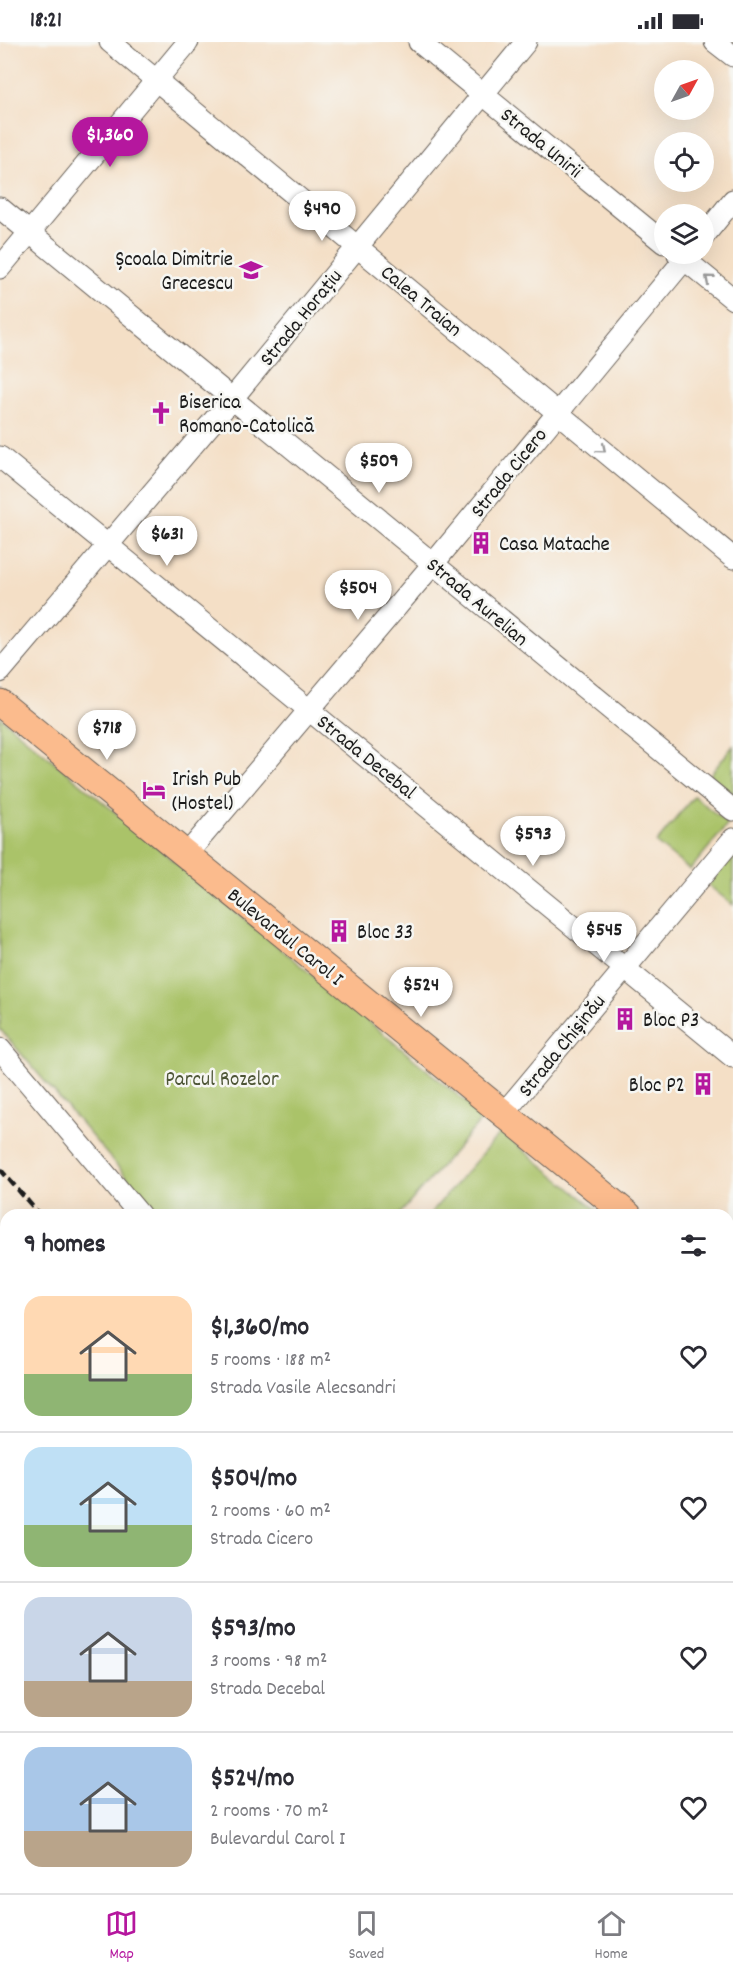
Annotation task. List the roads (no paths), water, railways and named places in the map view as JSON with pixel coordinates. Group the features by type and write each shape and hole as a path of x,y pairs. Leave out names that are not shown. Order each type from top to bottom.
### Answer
{"main road":[{"name":"Bulevardul Carol I","path":"0,703 621,1209"}],"street":[{"name":"Calea Traian","path":"110,42 733,558"},
{"path":"0,268 188,42"},
{"name":"Strada Unirii","path":"418,42 654,235"},
{"name":"Strada Horațiu","path":"0,672 232,399 526,42"},
{"path":"715,42 733,56"},
{"path":"714,224 733,200"},
{"name":"Strada Aurelian","path":"0,208 733,810"},
{"name":"Strada Cicero","path":"187,854 433,564 677,264"},
{"path":"694,264 733,299"},
{"name":"Strada Decebal","path":"0,457 733,1057"},
{"name":"Strada Chișinău","path":"504,1113 733,839"},
{"path":"0,1049 135,1209"}],"railway":[{"path":"0,1169 35,1209"}],"place":[{"name":"Școala Dimitrie Grecescu","path":"251,270"},
{"name":"Biserica Romano-Catolică","path":"161,413"},
{"name":"Casa Matache","path":"481,543"},
{"name":"Irish Pub (Hostel)","path":"154,790"},
{"name":"Bloc 33","path":"339,931"},
{"name":"Bloc P3","path":"625,1019"},
{"name":"Bloc P2","path":"703,1084"}],"park label":[{"name":"Parcul Rozelor","path":"222,1078"}]}
